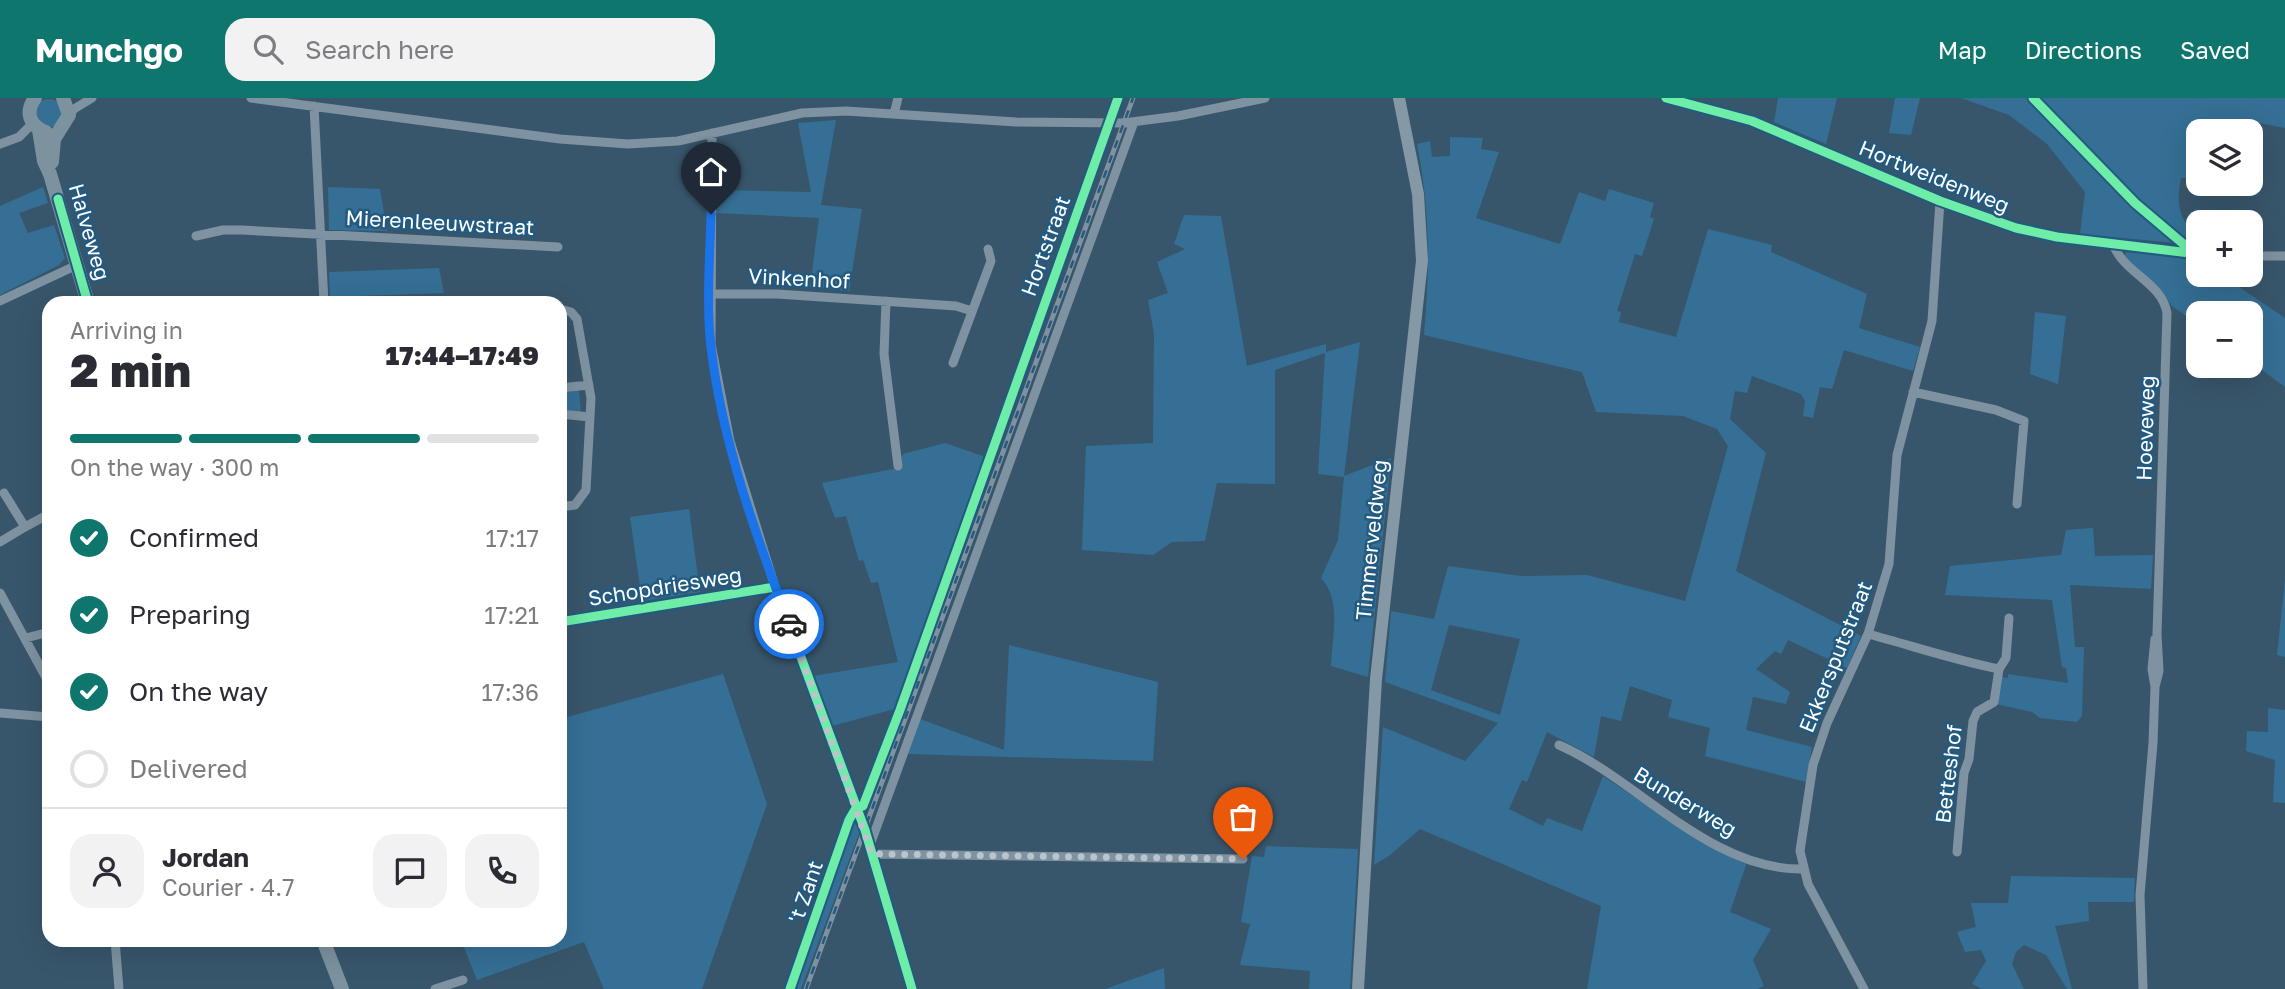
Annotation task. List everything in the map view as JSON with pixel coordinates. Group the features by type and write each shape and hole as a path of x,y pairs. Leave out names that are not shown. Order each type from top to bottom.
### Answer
{"main road":[{"path":"63,98 69,115"},
{"name":"Halveweg","path":"31,100 44,161 86,296"},
{"name":"Halveweg","path":"50,174 52,147 58,131 69,115"},
{"path":"36,127 58,131"},
{"path":"326,947 342,989"}],"street":[{"path":"69,115 92,98"},
{"path":"251,98 602,144 678,141 802,113 894,114 1016,122 1124,123 1265,98"},
{"path":"894,114 898,98"},
{"name":"Hortstraat","path":"1011,394 1118,98"},
{"name":"Timmerveldweg","path":"1359,989 1376,679 1422,261 1418,194 1399,98"},
{"name":"Hortweidenweg","path":"1667,98 1752,121 1940,201 2016,228 2186,253"},
{"path":"314,106 324,296"},
{"path":"871,849 1135,122"},
{"path":"1055,259 1100,135 1098,123"},
{"path":"0,144 36,127"},
{"path":"712,133 711,344 730,441 775,587 871,849 912,989"},
{"name":"Ekkersputstraat","path":"1864,989 1802,869 1801,834 1816,756 1831,713 1868,634 1889,564 1893,476 1932,321 1940,201"},
{"name":"Mierenleeuwstraat","path":"196,236 223,230 558,247"},
{"name":"Hoeveweg","path":"2113,244 2119,259 2159,294 2167,313 2157,634 2152,648 2155,687 2140,895 2143,989"},
{"path":"953,363 990,261 988,249"},
{"path":"2263,256 2285,256"},
{"path":"0,301 76,265"},
{"name":"Vinkenhof","path":"710,294 777,294 886,301 956,306 972,311"},
{"path":"886,301 884,354 898,466"},
{"path":"567,312 577,319 589,385 590,417 586,490 575,505 567,506"},
{"path":"567,387 589,385"},
{"path":"1913,392 1996,410 2024,421 2017,504"},
{"path":"567,415 590,417"},
{"path":"4,493 25,527"},
{"path":"0,542 42,518"},
{"name":"Schopdriesweg","path":"567,621 775,587"},
{"path":"0,593 42,669"},
{"name":"Betteshof","path":"1957,852 1964,773 1969,759 1973,721 1977,712 1994,702 1999,669 2006,658 2009,618"},
{"path":"26,638 42,634"},
{"path":"1868,634 1934,652 1948,659 1999,669"},
{"path":"0,713 42,716"},
{"name":"Bunderweg","path":"1559,745 1592,761 1688,829 1716,844 1779,866 1802,869"},
{"name":"'t Zant","path":"790,989 834,867 841,839 856,808"},
{"path":"871,849 1243,859"},
{"path":"116,947 119,989"},
{"path":"435,989 463,980"}],"shaded area":[{"path":"1778,98 1837,98 1826,144 1774,122"},
{"path":"1895,98 1920,98 1911,135 1889,133"},
{"path":"1961,98 2285,98 2285,128 2263,124 2263,119 2186,119 2186,178 2181,178 2179,203 2186,224 2186,244 2080,234 2085,192 2047,144 2009,115"},
{"path":"49,99 59,103 63,113 59,123 49,127 39,123 35,113 39,103"},
{"path":"836,120 821,205 862,209 849,291 810,287 819,218 715,213 717,190 811,192 798,123"},
{"path":"1450,137 1483,138 1481,149 1499,152 1476,218 1560,244 1579,192 1605,201 1609,189 1654,203 1650,217 1654,219 1642,256 1635,254 1617,311 1621,312 1619,322 1676,337 1708,229 1772,245 1771,252 1867,294 1859,328 1920,347 1913,371 1844,350 1832,389 1820,387 1813,418 1803,416 1805,401 1801,394 1752,376 1747,393 1735,391 1730,419 1766,453 1736,571 1861,636 1847,668 1788,640 1781,654 1775,651 1756,669 1790,692 1786,704 1753,697 1746,730 1812,747 1806,782 1705,756 1710,728 1668,717 1672,700 1630,686 1621,721 1601,716 1594,757 1547,732 1527,782 1522,780 1509,809 1543,826 1547,818 1582,831 1603,776 1673,823 1747,862 1730,912 1771,929 1753,960 1764,986 1757,989 1587,989 1601,906 1420,829 1374,865 1383,727 1465,761 1498,723 1385,682 1391,611 1434,619 1448,566 1521,576 1587,575 1685,601 1728,446 1717,429 1683,416 1596,412 1582,372 1424,335 1428,239 1417,144 1430,141 1432,157 1450,156","holes":["1449,625 1520,639 1500,715 1431,690"]},
{"path":"43,187 48,203 19,213 28,233 54,225 65,258 59,265 0,295 0,206"},
{"path":"328,187 380,189 387,231 329,230"},
{"path":"1184,215 1221,216 1247,366 1326,344 1326,352 1360,342 1344,476 1391,458 1368,677 1331,666 1334,608 1328,587 1321,578 1338,540 1344,477 1318,474 1325,353 1275,370 1275,484 1217,483 1205,541 1172,542 1153,555 1082,550 1086,446 1153,443 1154,334 1148,300 1168,293 1157,262 1185,249 1174,244"},
{"path":"2126,252 2186,259 2186,287 2239,287 2260,301 2186,301 2186,316 2172,306 2158,287 2124,258"},
{"path":"439,268 444,293 330,296 329,272"},
{"path":"2263,303 2285,318 2285,387 2263,371"},
{"path":"2035,312 2066,316 2058,384 2030,374"},
{"path":"579,389 581,413 567,412 567,392"},
{"path":"945,443 991,459 902,707 832,726 813,676 898,662 878,582 871,583 863,560 859,561 846,516 835,518 822,483 898,468 903,454"},
{"path":"689,509 700,592 642,601 630,517"},
{"path":"2093,528 2095,556 2153,555 2151,589 2070,585 2075,647 2084,647 2082,716 2077,722 2040,718 2032,712 1996,704 2001,677 2008,678 2008,674 2068,683 2066,668 2062,667 2052,600 1945,595 1950,566 2061,555 2066,530"},
{"path":"2285,579 2285,657 2277,655"},
{"path":"1009,645 1158,682 1153,761 908,754 920,719 1004,750"},
{"path":"723,674 767,804 702,989 604,989 584,942 477,980 464,947 567,947 567,717"},
{"path":"2268,708 2285,710 2285,803 2273,802 2275,760 2246,751 2247,731 2268,732"},
{"path":"854,822 860,831 801,989 793,989 846,834"},
{"path":"1266,846 1358,849 1350,989 1309,989 1310,971 1240,965 1250,924 1241,922 1252,856 1264,857"},
{"path":"2011,876 2135,878 2134,902 2088,902 2089,921 2055,926 2072,989 2067,989 2046,955 2024,945 2016,952 2012,964 2024,989 1982,989 1972,984 1986,961 1981,950 1965,952 1957,932 1976,927 1971,903 2008,903"},
{"path":"1164,968 1165,989 1105,989"}],"railway":[{"path":"806,989 1133,98"}],"cycle path":[{"path":"790,989 849,820 856,808 863,806 900,710 1118,98"},
{"path":"1666,98 1752,121 1940,201 2016,228 2057,237 2186,253"},
{"path":"2033,98 2135,203 2186,246"},
{"path":"58,199 86,296"},
{"path":"567,621 775,587 865,830 912,989"}],"way so far":[{"path":"789,624 872,854 1243,859"}],"route":[{"path":"711,214 710,320 714,366 745,497 789,624"}]}
